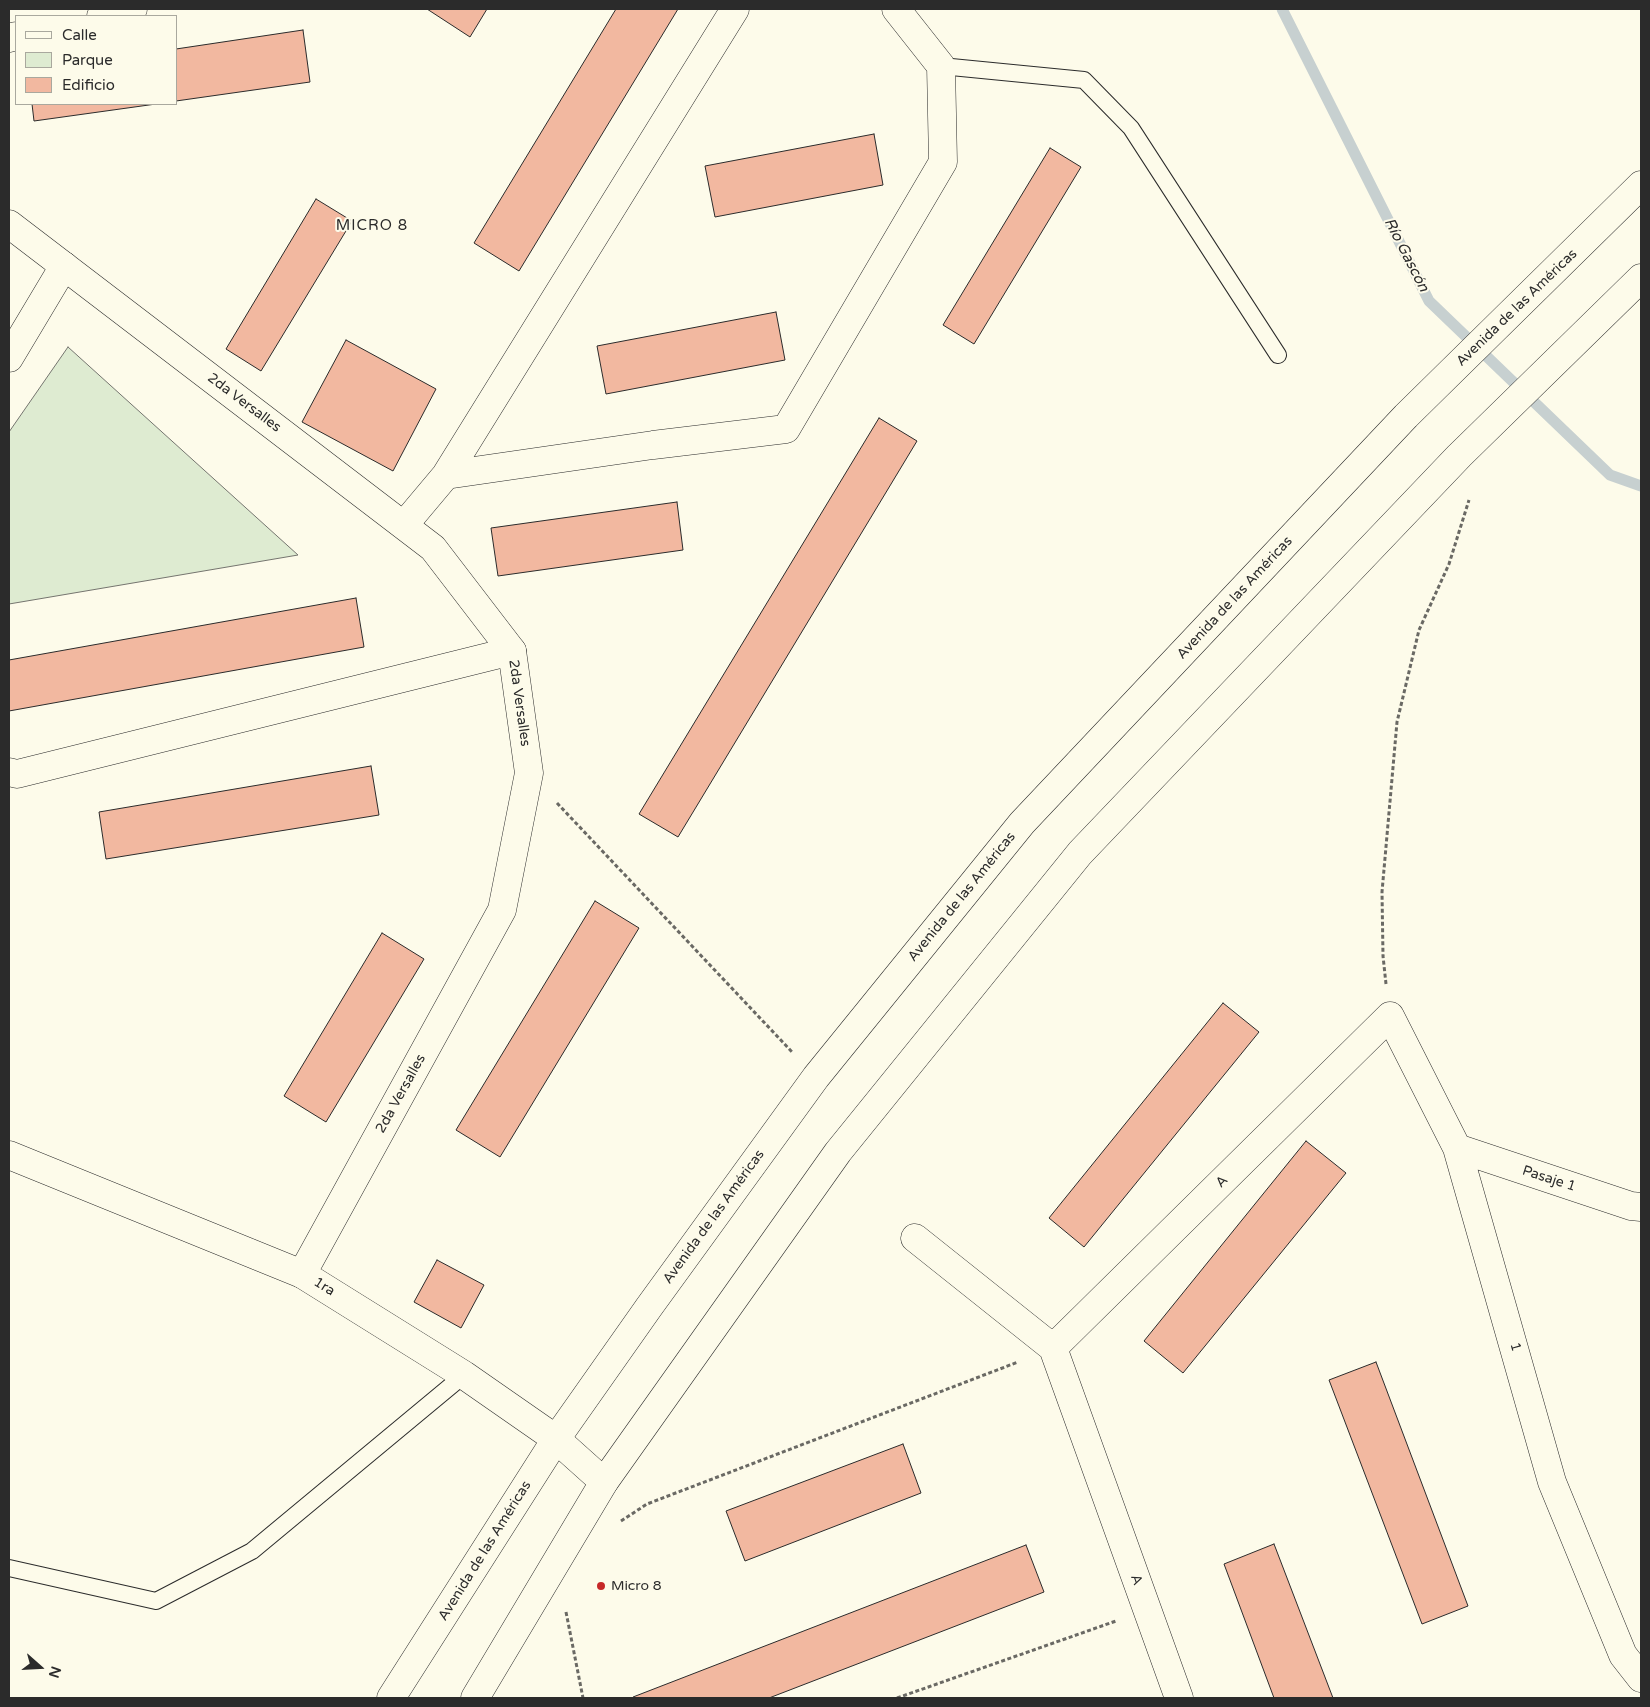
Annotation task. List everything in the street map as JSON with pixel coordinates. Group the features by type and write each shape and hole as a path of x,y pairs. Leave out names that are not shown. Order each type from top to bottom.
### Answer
{"street":[{"path":"106,15 133,9"},
{"path":"404,525 446,475 736,9"},
{"path":"446,475 653,445 786,430 943,162 941,66 896,9"},
{"name":"Avenida de las Américas","path":"391,1698 556,1439 816,1077 1022,823 1406,416 1641,185"},
{"name":"2da Versalles","path":"9,224 433,548 512,651 529,773 502,910 302,1274"},
{"path":"9,358 64,266"},
{"path":"475,1698 604,1482 838,1152 1080,853 1459,456 1633,285"},
{"path":"9,772 17,774 512,651"},
{"name":"1","path":"1390,1016 1457,1148 1552,1482 1623,1655 1641,1678"},
{"name":"A","path":"1178,1698 1054,1348 1390,1016"},
{"name":"Pasaje 1","path":"1457,1148 1631,1206 1641,1207"},
{"name":"1ra","path":"9,1154 302,1274 464,1375 556,1439 604,1482"},
{"path":"915,1238 1054,1348"}],"lane":[{"path":"941,66 1084,80 1131,128 1278,354"},
{"path":"9,1568 156,1600 252,1551 464,1375"}],"path":[{"path":"1390,1016 1383,956 1382,892 1397,722 1419,630 1448,564 1469,500"},
{"path":"529,773 816,1077"},
{"path":"614,1526 647,1504 1054,1348"},
{"path":"898,1698 1147,1610"},
{"path":"566,1611 583,1698"}],"green space":[{"path":"68,347 298,555 9,604 9,432"}],"building":[{"path":"427,9 487,9 470,37"},
{"path":"616,9 678,9 519,271 474,243"},
{"path":"303,30 310,82 178,101 178,49"},
{"path":"32,105 149,105 34,121"},
{"path":"874,134 883,185 715,217 705,166"},
{"path":"1050,148 1081,167 974,344 943,325"},
{"path":"316,199 352,221 261,371 226,349"},
{"path":"776,312 785,360 606,394 597,346"},
{"path":"346,340 436,389 393,471 302,422"},
{"path":"879,418 917,441 678,837 639,814"},
{"path":"677,502 683,550 498,576 491,528"},
{"path":"356,598 364,647 9,711 9,660"},
{"path":"371,766 379,815 106,859 99,812"},
{"path":"595,901 639,928 500,1157 456,1130"},
{"path":"382,933 424,959 326,1122 284,1096"},
{"path":"1223,1003 1259,1032 1084,1247 1049,1218"},
{"path":"1306,1141 1346,1173 1183,1373 1144,1341"},
{"path":"437,1260 484,1285 461,1328 414,1302"},
{"path":"1376,1362 1468,1606 1422,1624 1329,1380"},
{"path":"903,1444 921,1493 745,1561 726,1511"},
{"path":"1274,1544 1333,1698 1274,1698 1224,1564"},
{"path":"1026,1545 1044,1592 769,1698 633,1697"}],"waterway":[{"name":"Río Gascón","path":"1282,9 1429,301 1610,475 1641,486"}],"place":[{"name":"Micro 8","path":"601,1586"}],"district":[{"name":"MICRO 8","path":"372,226"}]}
